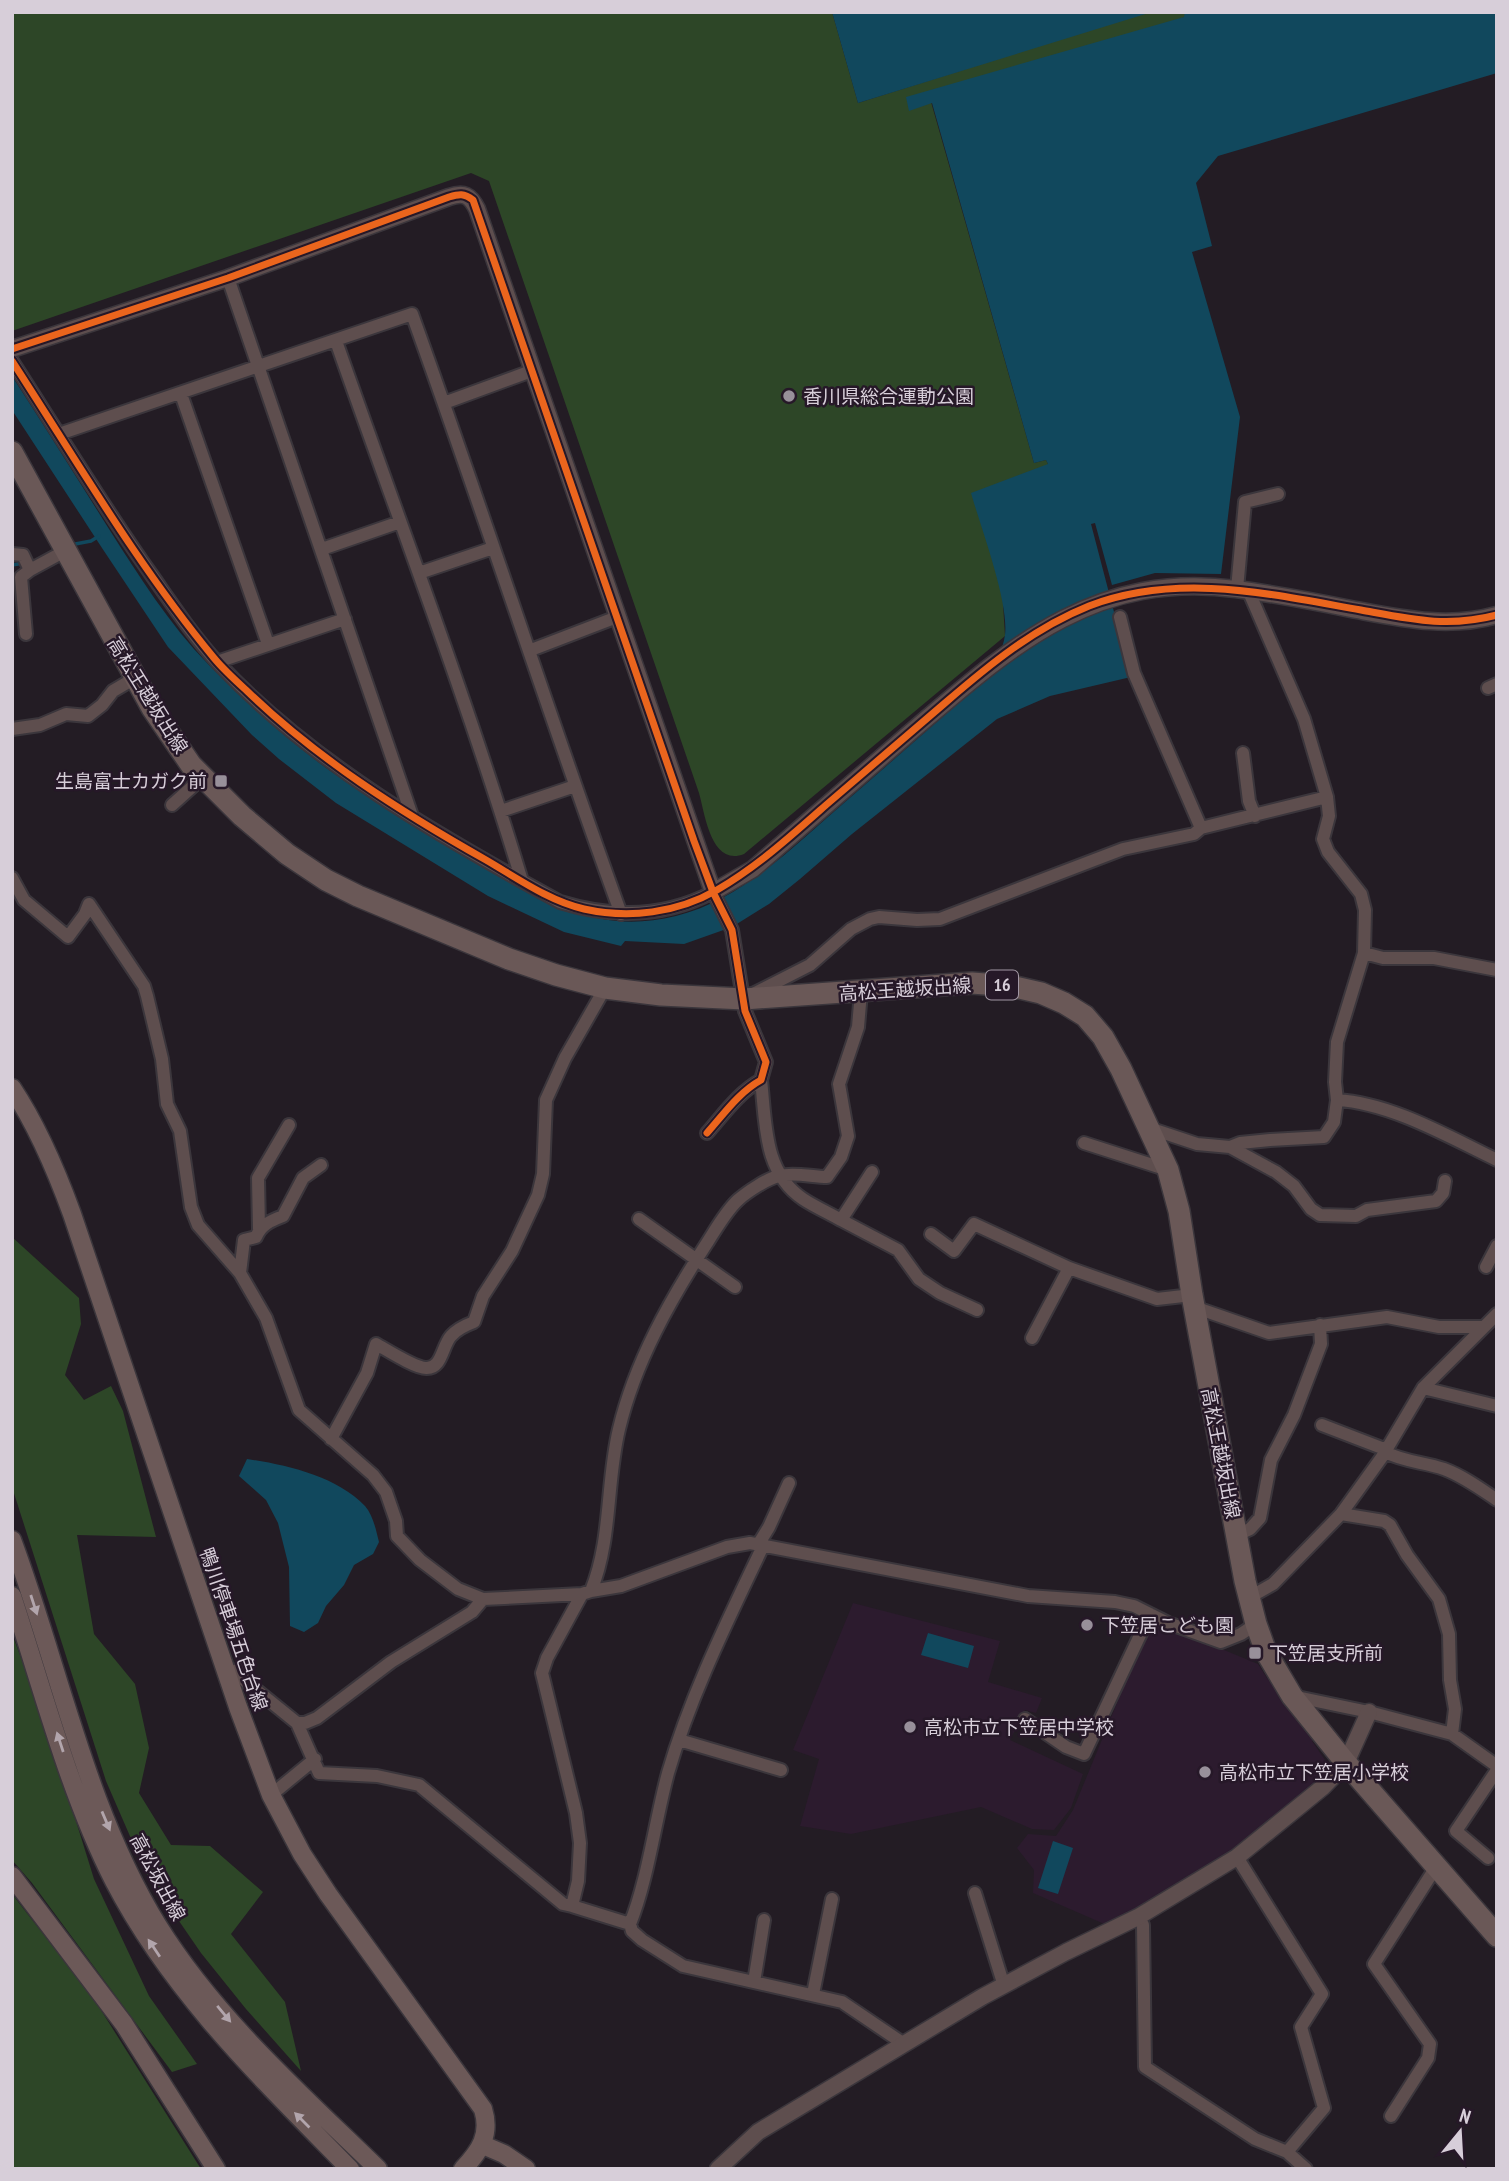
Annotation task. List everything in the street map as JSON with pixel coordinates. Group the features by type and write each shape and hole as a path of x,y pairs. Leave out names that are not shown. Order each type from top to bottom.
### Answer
{"main road":[{"name":"高松王越坂出線","path":"12,452 152,708 191,765 242,816 287,854 347,891 509,959 605,988 661,995 744,999 972,983 1041,993 1065,1003 1085,1016 1103,1037 1168,1170 1179,1211 1237,1535 1256,1623 1266,1652 1292,1696 1346,1763 1497,1937"},
{"name":"鴨川停車場五色台線","path":"12,1088 37,1131 72,1214 227,1674 271,1795 302,1854 328,1894 479,2102 486,2119 483,2145"},
{"name":"高松坂出線","path":"12,1540 85,1767 105,1820 158,1925 190,1972 229,2021 378,2169"},
{"name":"高松坂出線","path":"12,1595 89,1826 115,1882 144,1932 179,1985 219,2032 350,2169"},
{"path":"12,1876 124,2024 216,2169"},
{"path":"463,2169 483,2145 504,2154 526,2169"}],"street":[{"path":"12,349 228,278 449,197 467,195 473,200 715,895 732,930 746,1011 766,1062 761,1080 767,1139 779,1176 801,1198 898,1250 919,1279 940,1293 976,1310"},
{"path":"228,278 412,816"},
{"path":"59,434 412,314 621,914"},
{"path":"336,341 501,811 522,881"},
{"path":"12,361 120,530 168,599 217,662 264,708 301,738 412,816 560,902 581,909 621,914 656,912 715,895 753,869 971,681 1017,645 1045,627 1093,605 1152,589 1203,587 1283,596 1422,622 1449,623 1497,615"},
{"path":"444,403 526,373 533,373"},
{"path":"181,394 268,644"},
{"path":"1149,1128 1197,1144 1230,1147 1270,1140 1324,1137 1334,1122 1337,1100 1337,1042 1364,953 1366,910 1361,894 1328,852 1323,839 1329,816 1327,797 1304,719 1237,590 1245,502 1278,494"},
{"path":"322,549 400,522"},
{"path":"26,634 21,577 62,545"},
{"path":"419,573 493,548"},
{"path":"18,555 30,570"},
{"path":"531,650 617,617"},
{"path":"1119,617 1134,673 1201,828"},
{"path":"217,662 345,619"},
{"path":"12,729 40,726 66,715 88,716 113,691 135,678"},
{"path":"1243,753 1249,801 1255,816"},
{"path":"172,805 203,777"},
{"path":"501,811 575,786"},
{"path":"744,999 810,965 851,929 870,919 940,919 1123,849 1194,834 1201,828 1327,797"},
{"path":"12,878 24,900 68,937 89,904 144,986 162,1059 167,1104 180,1131 191,1207 198,1225 207,1239 240,1273 266,1318 299,1410 373,1475 386,1492 396,1521 397,1536 420,1560 449,1583 483,1600 587,1593 621,1586 727,1547 750,1544 1028,1597 1115,1602 1134,1606 1168,1623 1221,1642 1241,1634 1256,1623"},
{"path":"1364,953 1383,958 1434,958 1497,970"},
{"path":"331,1439 367,1373 376,1344 424,1369 433,1367 441,1359 443,1347 452,1335 474,1322 483,1296 512,1251 538,1195 543,1174 545,1100 565,1058 605,988"},
{"path":"572,1906 578,1881 580,1843 576,1813 542,1673 547,1658 600,1569 619,1427 636,1376 655,1332 697,1258 736,1201 779,1176 827,1177 845,1148 848,1136 839,1084 858,1027 861,992"},
{"path":"707,1133 739,1097 761,1080"},
{"path":"1337,1100 1355,1101 1424,1125 1497,1160"},
{"path":"240,1273 244,1240 256,1237 259,1229 258,1178 289,1125"},
{"path":"1084,1143 1168,1170"},
{"path":"1230,1147 1276,1172 1294,1186 1311,1209 1320,1215 1356,1216 1367,1210 1436,1201 1443,1193 1445,1181"},
{"path":"259,1229 283,1216 303,1178 321,1165"},
{"path":"841,1220 872,1172"},
{"path":"639,1219 735,1287"},
{"path":"931,1234 954,1251 974,1224 1069,1268 1157,1300 1193,1301 1269,1334 1387,1317 1439,1328 1484,1327"},
{"path":"1486,1266 1497,1246"},
{"path":"1032,1338 1069,1268"},
{"path":"1250,1597 1273,1584 1341,1514 1386,1451 1423,1388 1497,1314"},
{"path":"1237,1535 1250,1530 1260,1518 1271,1460 1294,1415 1321,1344 1320,1325"},
{"path":"1423,1388 1497,1405"},
{"path":"1322,1425 1399,1459 1444,1469 1497,1500"},
{"path":"789,1483 702,1678 668,1773 631,1923 632,1931 683,1966 842,2002 904,2044"},
{"path":"1341,1514 1384,1521 1390,1525 1407,1555 1439,1599 1449,1634 1450,1680 1455,1709 1452,1734"},
{"path":"297,1723 317,1718 391,1662 472,1612 483,1600"},
{"path":"1025,1719 1066,1747 1084,1754 1150,1614"},
{"path":"227,1674 240,1669 244,1680 297,1723 319,1773 377,1776 419,1785 563,1904 631,1923"},
{"path":"1292,1696 1369,1712 1452,1734 1497,1768 1456,1831 1488,1858"},
{"path":"718,2169 758,2132 904,2044 1066,1952 1139,1917 1237,1857 1323,1787 1346,1763 1369,1712"},
{"path":"680,1740 781,1770"},
{"path":"271,1795 315,1759"},
{"path":"1237,1857 1322,1994 1301,2027 1324,2108 1287,2152"},
{"path":"1391,2116 1428,2057 1430,2044 1374,1964 1436,1867"},
{"path":"975,1893 1004,1986"},
{"path":"813,1994 832,1899"},
{"path":"1139,1917 1143,1925 1145,2067 1255,2139 1287,2152 1306,2169"},
{"path":"754,1982 764,1920"}],"shaded area":[{"name":"高松市立下笠居中学校","path":"853,1603 1000,1641 988,1682 1042,1698 1036,1713 1025,1710 1010,1740 1083,1774 1071,1808 1054,1830 1032,1829 981,1807 851,1834 800,1826 819,1759 793,1750"},
{"name":"高松市立下笠居小学校","path":"1161,1624 1258,1664 1316,1736 1312,1741 1325,1760 1318,1784 1235,1854 1109,1926 1033,1893 1034,1870 1017,1848 1028,1834 1056,1836 1073,1810 1147,1630"}],"green space":[{"name":"香川県総合運動公園","path":"12,12 832,12 858,103 1127,18 1152,12 1185,12 1185,17 931,102 1034,463 1046,460 1048,464 1003,604 1005,636 744,854 733,856 724,853 717,846 707,825 699,793 489,181 471,173 12,331"},
{"path":"12,1237 79,1298 81,1324 65,1375 84,1400 111,1386 123,1411 156,1537 77,1535 94,1634 135,1684 149,1748 139,1793 171,1845 210,1846 263,1892 231,1934 285,2002 301,2071 201,1953 146,1873 106,1781 12,1487"},
{"path":"12,1634 44,1718 94,1879 149,1996 197,2064 172,2072 32,1883 12,1860"},
{"path":"12,1894 94,1999 201,2169 12,2169"}],"water":[{"path":"832,12 1152,12 858,103"},
{"path":"1185,12 1497,12 1497,73 1218,156 1196,183 1212,246 1192,252 1240,417 1221,574 1155,573 1112,585 1095,523 1091,524 1131,677 1050,696 997,719 769,904 732,927 684,944 625,941 621,946 564,932 488,896 336,803 279,759 252,735 168,647 12,410 12,376 132,564 180,633 251,706 329,770 362,793 516,885 565,909 617,921 646,921 676,916 700,908 746,884 807,836 981,683 996,660 1004,641 1005,621 999,585 971,493 1048,464 1046,460 1034,463 932,103 909,111 906,97 1184,17"},
{"path":"247,1459 294,1469 340,1487 365,1506 374,1523 379,1542 373,1554 354,1565 344,1585 326,1606 318,1623 304,1632 290,1626 289,1567 278,1523 266,1500 239,1476"},
{"path":"928,1633 974,1646 968,1668 921,1655"},
{"path":"1053,1841 1073,1848 1058,1894 1038,1888"}],"waterway":[{"path":"70,545 91,541 99,536"},
{"path":"12,565 24,563"}],"cycle path":[{"path":"12,349 228,278 449,197 461,195 473,200 694,841 713,892 732,930 745,1011 766,1062 761,1080 738,1097 707,1133"},
{"path":"12,361 109,512 186,623 225,670 273,715 330,761 454,842 546,895 571,905 601,912 635,913 669,909 702,898 732,881 787,839 995,661 1049,625 1089,606 1156,590 1190,588 1258,593 1429,621 1462,621 1497,615"}],"place":[{"name":"香川県総合運動公園","path":"789,396"},
{"name":"生島富士カガク前","path":"221,781"},
{"name":"下笠居こども園","path":"1087,1625"},
{"name":"下笠居支所前","path":"1255,1653"},
{"name":"高松市立下笠居中学校","path":"910,1727"},
{"name":"高松市立下笠居小学校","path":"1205,1772"}]}
